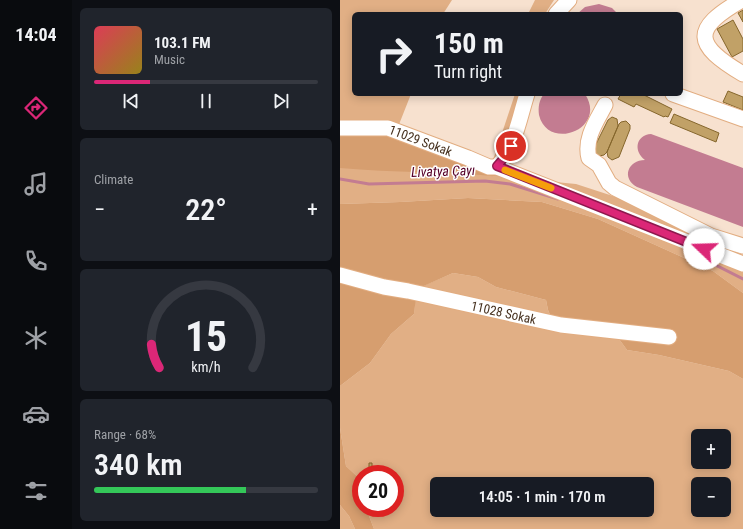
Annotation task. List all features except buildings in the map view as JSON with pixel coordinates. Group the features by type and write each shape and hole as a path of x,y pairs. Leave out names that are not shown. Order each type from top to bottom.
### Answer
{"lane":[{"path":"558,12 569,0"},
{"path":"742,0 717,16 710,23 705,33 705,40 709,48 724,62 743,74"},
{"path":"497,166 511,146 526,96"},
{"path":"679,96 743,119"},
{"path":"605,105 588,140 587,150 589,158 599,165 609,183 615,188 711,236 743,246"},
{"name":"11029 Sokak","path":"340,128 388,128 489,167 497,166 743,264"},
{"name":"11028 Sokak","path":"340,275 384,287 561,325 669,337"}],"shaded area":[{"path":"340,0 452,0 444,12 352,12 352,96 410,96 398,127 492,163 514,96 522,96 518,116 492,167 492,176 576,184 619,198 721,247 743,268 743,293 713,271 598,219 542,202 468,198 340,204"},
{"path":"535,0 554,0 546,12 529,12"},
{"path":"599,4 612,8 616,12 579,12 585,7"},
{"path":"543,96 586,96 590,106 589,117 583,126 574,132 564,134 553,132 545,126 539,115 539,104"},
{"path":"340,128 388,128 501,177 340,168"},
{"path":"651,134 743,168 743,227 637,187 632,183 628,175 631,166 634,163 645,160 639,152 639,140 646,135"},
{"path":"468,198 542,202 598,219 713,271 743,293 743,379 729,371 659,355 627,350 619,339 558,333 548,310 546,300 496,287 478,277 453,273 417,289 414,314 391,334 370,363 340,386 340,204"},
{"path":"453,273 478,277 496,287 546,300 548,310 558,333 619,339 627,350 659,355 729,371 743,379 743,529 374,529 369,517 404,517 404,465 352,465 352,472 346,466 340,428 340,386 370,363 391,334 414,314 416,289"},
{"path":"340,428 346,466 352,472 352,517 369,517 374,529 355,529 349,516 340,505"},
{"path":"340,505 349,516 355,529 340,529"}],"waterway":[{"name":"Livatya Çayı","path":"340,179 369,184 485,181 510,184 558,199"},
{"name":"Livatya Çayı","path":"684,249 743,279"}],"slow traffic":[{"path":"505,170 551,188"}],"route":[{"path":"511,146 497,166 704,249"}]}
